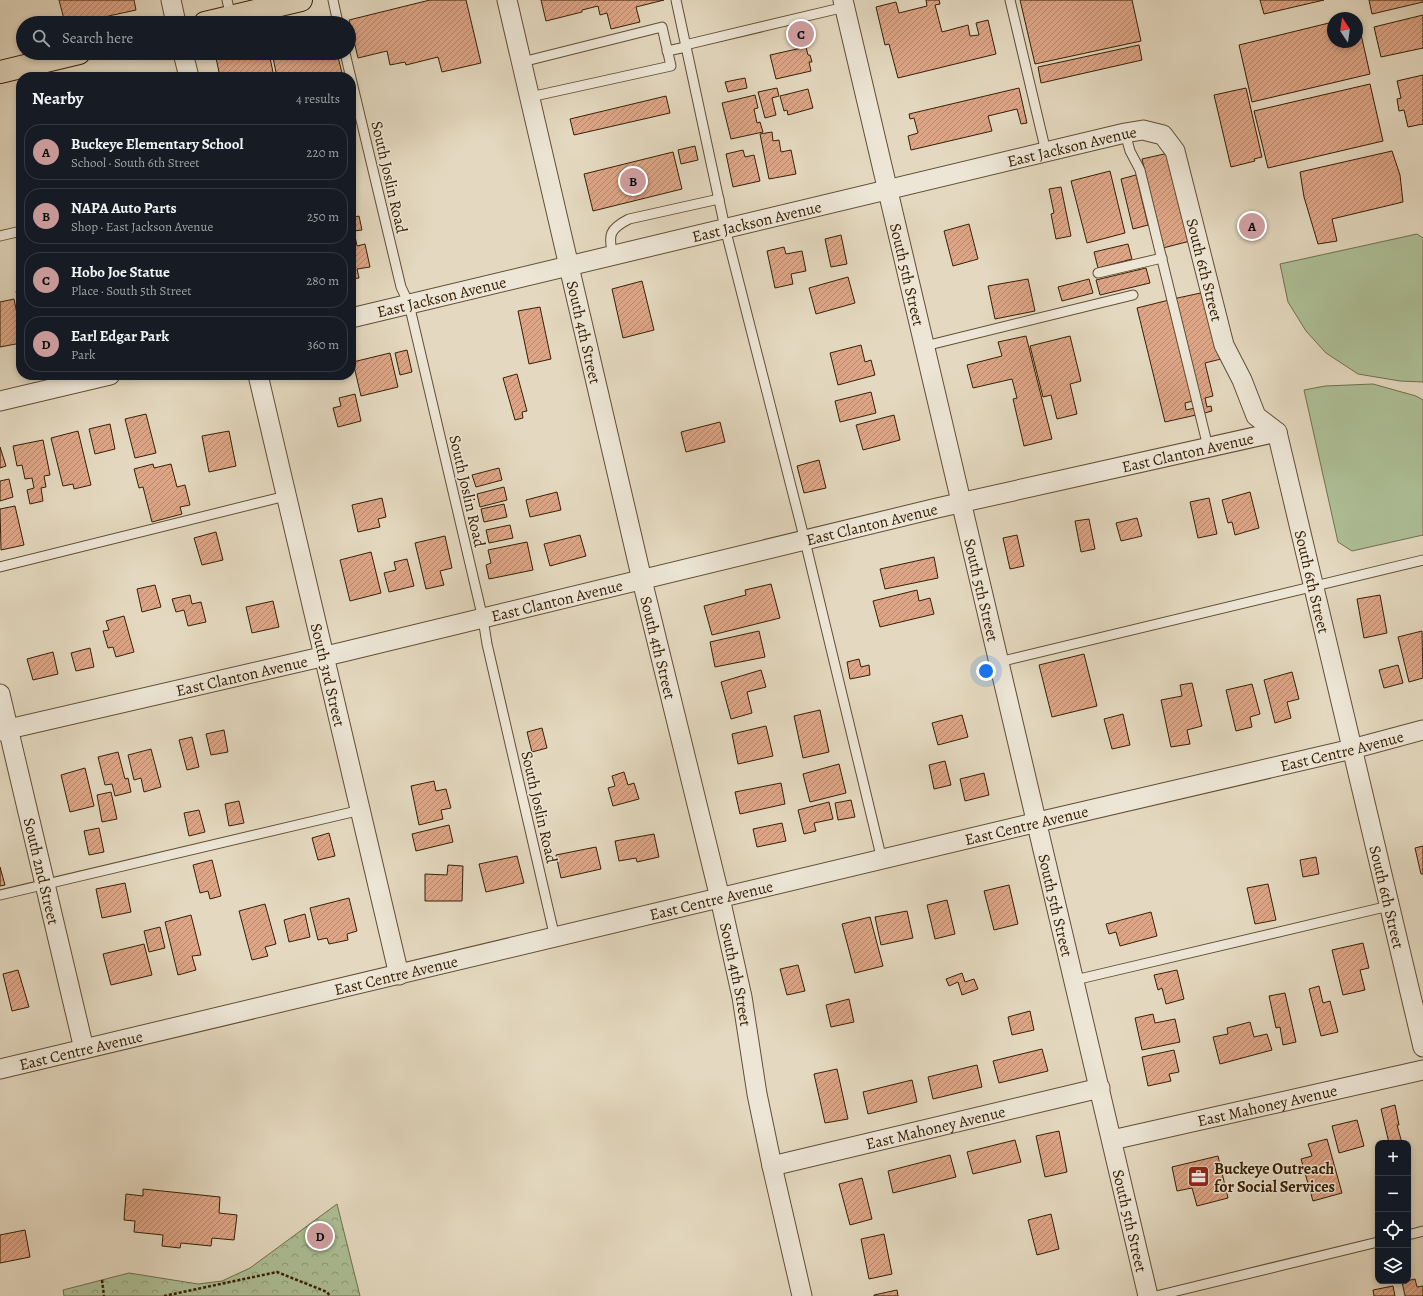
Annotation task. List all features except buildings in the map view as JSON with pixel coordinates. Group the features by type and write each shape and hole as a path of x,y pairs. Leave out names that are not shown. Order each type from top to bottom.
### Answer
{"main road":[{"path":"216,16 229,8 301,0"},
{"path":"0,72 50,60"}],"street":[{"path":"171,0 174,16"},
{"name":"South 4th Street","path":"507,0 642,580 720,898 742,997 757,1094 802,1296"},
{"name":"South 5th Street","path":"844,4 1038,822 1148,1296"},
{"path":"185,60 188,72"},
{"name":"East Jackson Avenue","path":"356,317 1125,133 1143,130 1162,136"},
{"name":"South 6th Street","path":"1162,136 1176,151 1224,345 1242,380 1256,416 1277,432 1423,1047"},
{"path":"0,401 89,380"},
{"name":"South 3rd Street","path":"259,380 400,975"},
{"name":"East Clanton Avenue","path":"4,730 325,657 962,502 1277,432"},
{"name":"South 2nd Street","path":"0,694 4,730 45,884 84,1049"},
{"name":"East Centre Avenue","path":"0,1069 1038,822 1352,749 1423,730"},
{"name":"East Mahoney Avenue","path":"1112,1140 1423,1070"},
{"name":"East Mahoney Avenue","path":"772,1166 1100,1088"}],"lane":[{"path":"332,0 336,16"},
{"path":"676,0 725,228 805,541 882,860"},
{"path":"1010,0 1046,152"},
{"path":"668,51 844,4"},
{"path":"522,62 662,27 668,51 671,66 530,97"},
{"name":"South Joslin Road","path":"347,60 350,72"},
{"name":"South Joslin Road","path":"356,99 401,287 409,304 483,619 486,644 555,938"},
{"path":"1125,133 1130,151 1140,170 1208,447"},
{"path":"613,256 610,243 611,232 615,226 629,220 719,199"},
{"path":"0,236 16,232"},
{"path":"1098,273 1162,258"},
{"path":"925,346 1133,294"},
{"path":"0,566 286,496"},
{"path":"999,662 1423,560"},
{"path":"0,895 361,810"},
{"path":"1075,980 1389,906"},
{"path":"1411,1234 1423,1231"},
{"path":"1156,1296 1375,1243"}],"path":[{"path":"164,1296 277,1272 327,1292 330,1296"},
{"path":"102,1280 104,1296"}],"green space":[{"path":"1417,234 1423,238 1423,382 1400,381 1358,374 1326,353 1306,331 1288,302 1280,264"},
{"path":"1373,384 1416,396 1423,400 1423,535 1352,551 1338,542 1304,390 1325,386"},
{"path":"337,1204 360,1296 64,1296 63,1290 129,1273 198,1284 222,1281 250,1268"}],"place":[{"name":"Hobo Joe Statue","path":"801,34"},
{"name":"NAPA Auto Parts","path":"633,181"},
{"name":"Buckeye Elementary School","path":"1252,226"},
{"name":"Buckeye Outreach for Social Services","path":"1199,1177"},
{"name":"Earl Edgar Park","path":"320,1236"}]}
